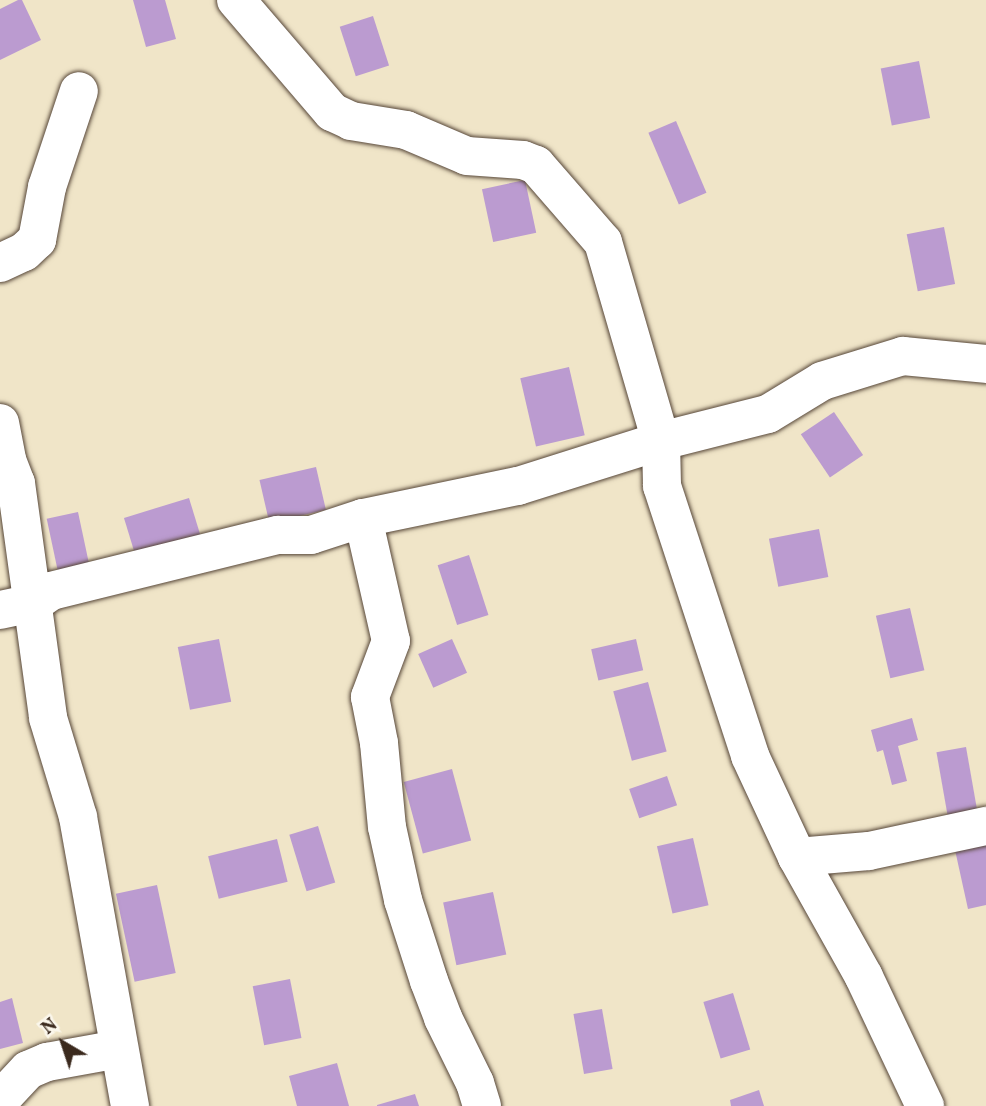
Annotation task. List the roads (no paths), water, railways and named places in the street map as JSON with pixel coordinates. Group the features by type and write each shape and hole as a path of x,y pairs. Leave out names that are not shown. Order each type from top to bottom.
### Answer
{"street":[{"path":"236,0 332,112 341,117 406,130 467,156 523,160 544,171 603,242 662,441 662,486 750,756 797,857 864,977 911,1082 925,1106"},
{"path":"0,263 28,249 37,240 47,187 79,91"},
{"path":"17,606 51,591 278,535 312,535 363,518 518,486 662,441 768,414 821,381 903,356 986,364"},
{"path":"0,423 7,460 16,483 20,523 17,606 78,817 130,1106"},
{"path":"363,518 391,641 370,697 387,827 403,900 429,981 443,1018 475,1083 482,1106"},
{"path":"797,857 869,851 986,826"},
{"path":"0,1100 28,1070 47,1062 119,1049"}]}
